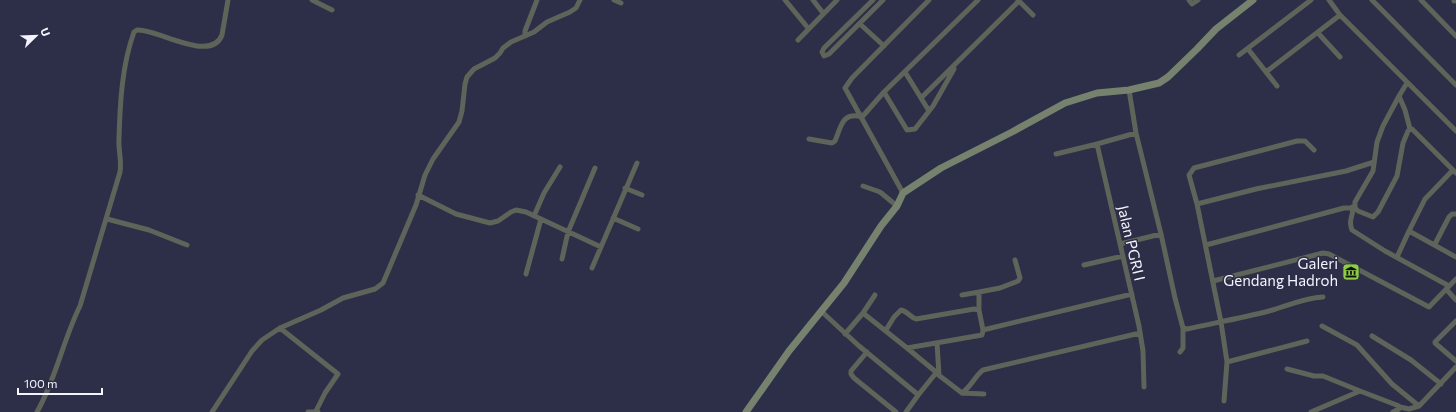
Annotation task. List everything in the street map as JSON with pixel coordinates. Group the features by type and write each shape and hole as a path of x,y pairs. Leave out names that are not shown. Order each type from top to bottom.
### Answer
{"street":[{"path":"37,412 46,394 64,348 72,322 80,306 121,168 118,140 122,80 134,32 136,30 146,30 194,45 216,44 222,35 228,0"},
{"path":"312,0 332,10"},
{"path":"525,36 525,31 537,0"},
{"path":"212,412 257,345 262,340 280,328 314,314 343,298 375,290 383,283 416,205 425,175 433,159 459,122 462,111 464,84 467,77 474,69 495,58 503,48 534,32 547,22 576,8 580,0"},
{"path":"614,0 621,3"},
{"path":"785,0 808,28"},
{"path":"813,0 823,13"},
{"path":"798,40 808,28 837,0"},
{"path":"873,0 824,48 822,52 823,55 825,56 829,54 881,1"},
{"path":"903,193 845,88 852,78 929,0"},
{"path":"862,117 884,92 978,0"},
{"path":"1189,0 1192,4 1198,0"},
{"path":"746,412 789,351 844,283 881,226 897,206 903,193 941,168 1065,103 1097,93 1129,90 1159,83 1168,77 1197,50 1216,29 1254,0"},
{"path":"1239,55 1311,0"},
{"path":"1329,0 1340,14 1456,131"},
{"path":"1372,0 1456,85"},
{"path":"1421,0 1456,36"},
{"path":"921,98 1018,1 1033,14"},
{"path":"1266,72 1318,33 1340,14"},
{"path":"860,24 884,46"},
{"path":"1318,33 1340,57"},
{"path":"1248,49 1277,86"},
{"path":"884,92 907,130 915,129 929,111 956,64"},
{"path":"905,72 929,111"},
{"path":"1407,83 1379,136 1373,171 1353,208 1353,213 1350,220 1352,230 1448,288 1456,300"},
{"path":"1129,90 1136,133 1183,328 1183,348 1180,352"},
{"path":"1206,245 1344,208 1353,208 1374,217 1397,176 1403,143 1410,129 1406,110 1399,96"},
{"path":"809,139 832,143 834,142 844,120 850,115 862,117"},
{"path":"1397,257 1424,199 1454,172 1412,129 1410,129"},
{"path":"1056,154 1136,133"},
{"path":"1224,401 1227,362 1221,322 1206,245 1189,174 1194,168 1297,141 1304,141 1314,150"},
{"name":"Jalan PGRI I","path":"1097,144 1140,333 1143,351 1144,387"},
{"path":"1197,204 1256,189 1346,171 1374,162"},
{"path":"592,268 625,188 637,164"},
{"path":"534,216 544,193 560,167"},
{"path":"562,259 568,232 595,168"},
{"path":"863,186 880,192 897,206"},
{"path":"625,188 642,195"},
{"path":"418,195 456,214 490,223 498,221 516,210 526,212 601,247"},
{"path":"1435,244 1449,217 1452,214 1456,214"},
{"path":"613,218 638,229"},
{"path":"106,219 149,230 187,245"},
{"path":"526,274 541,219"},
{"path":"1409,231 1435,244 1456,257"},
{"path":"1120,244 1161,234"},
{"path":"1213,281 1323,253 1328,254 1427,307 1430,306 1456,279"},
{"path":"1084,265 1123,256"},
{"path":"962,295 1000,288 1018,281 1020,278 1015,260"},
{"path":"978,292 979,310 983,330"},
{"path":"907,348 982,334 983,330 1132,294"},
{"path":"845,334 864,313 875,295"},
{"path":"1183,328 1187,329 1221,322 1268,311 1313,298 1323,297"},
{"path":"886,330 901,310 905,310 916,319 974,309 979,310"},
{"path":"821,311 845,334 919,394"},
{"path":"864,313 962,392 984,394"},
{"path":"1456,321 1435,343 1456,361"},
{"path":"1322,326 1357,345 1392,384 1419,406"},
{"path":"280,328 338,374 326,393 317,412 308,412"},
{"path":"962,392 969,388 982,370 1140,333"},
{"path":"1372,336 1411,360 1441,384"},
{"path":"1227,362 1307,341"},
{"path":"906,412 919,394 938,374 938,342"},
{"path":"867,352 851,371 851,374 896,412"},
{"path":"1287,369 1314,376 1323,376 1400,407 1409,409 1419,406 1456,367"},
{"path":"1311,412 1360,391"},
{"path":"1393,412 1400,409 1400,407"}],"place":[{"name":"Galeri Gendang Hadroh","path":"1351,272"}]}
